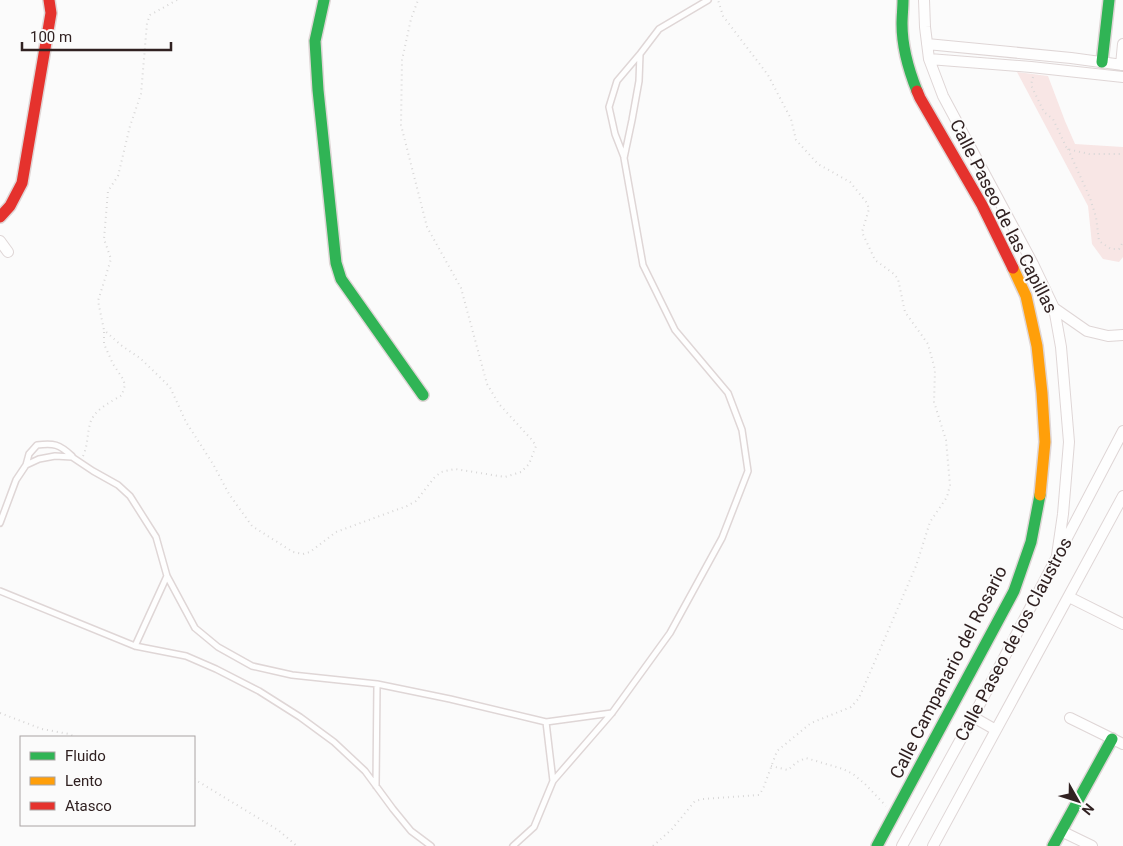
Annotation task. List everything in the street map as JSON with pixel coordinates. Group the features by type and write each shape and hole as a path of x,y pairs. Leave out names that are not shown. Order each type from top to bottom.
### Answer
{"street":[{"path":"0,217 7,211 22,183 52,13 50,0"},
{"path":"324,0 315,41 318,90 336,263 341,279 423,395"},
{"name":"Calle Campanario del Rosario","path":"877,846 1014,591 1031,542 1041,492 1045,442 1038,355 1026,296 982,205 920,98 912,78 906,54 902,26 903,0"},
{"name":"Calle Paseo de las Capillas","path":"924,0 929,59 943,96 1054,308 1061,347 1069,442 1063,514 1057,555"},
{"path":"1102,62 1109,0"},
{"path":"927,44 1122,65 1123,44"},
{"path":"1070,71 1071,58"},
{"path":"929,59 1123,77"},
{"path":"0,241 8,252"},
{"path":"1054,308 1087,331 1108,336 1123,335"},
{"name":"Calle Paseo de los Claustros","path":"902,846 973,717 1123,431"},
{"name":"Calle Paseo de los Claustros","path":"933,846 1123,496"},
{"path":"1069,597 1123,624"},
{"path":"973,717 996,730"},
{"path":"1053,846 1118,741 1070,718"},
{"path":"1061,831 1092,846"}],"lane":[{"path":"513,846 534,827 553,782 612,713 670,633 722,538 748,471 742,430 728,393 676,330 643,265 624,158 615,134 609,106 617,82 659,29 708,0"},
{"path":"624,158 639,81 640,54"},
{"path":"0,523 16,480 26,466 29,454 37,445 51,443 63,448 72,457 118,485 130,496 156,537 167,576 196,628 218,647 252,666 292,675 377,684 546,722 612,713"},
{"path":"26,466 39,459 55,456 72,457"},
{"path":"135,646 167,576"},
{"path":"0,590 135,646 186,656 259,691 300,716 334,742 365,771 411,831 431,846"},
{"path":"376,787 377,684"},
{"path":"546,722 553,782"}],"path":[{"path":"81,463 87,444 90,423 97,412 122,395 125,385 104,344 104,330 98,301 111,259 104,240 108,191 118,176 130,126 141,94 150,16 177,0"},
{"path":"104,330 122,346 140,358 170,387 186,422 213,464 229,494 252,526 293,552 303,554 310,552 336,532 406,506 416,500 441,472 455,469 505,477 521,472 529,464 536,446 499,404 487,384 462,288 427,227 402,125 402,60 411,20 418,0"},
{"path":"653,846 672,830 695,801 759,795 777,751 811,724 851,707 859,698 916,566 930,522 947,497 950,485 946,440 934,402 935,370 928,344 905,312 898,279 875,260 862,232 869,209 867,203 850,182 818,164 796,140 791,120 768,75 723,16 718,0"},
{"path":"1031,67 1034,78 1031,85 1044,112 1053,119 1090,198 1096,218 1099,241 1111,249 1119,249 1123,242"},
{"path":"1067,149 1089,154 1123,154"},
{"path":"0,713 42,729 73,736"},
{"path":"771,766 788,770 797,762 806,758 844,769 865,784 894,815"},
{"path":"195,780 278,830 297,846"}],"shaded area":[{"path":"1017,72 1048,76 1075,144 1123,147 1123,257 1119,262 1103,259 1092,244 1088,206"}],"traffic: fast":[{"path":"324,0 315,41 318,90 336,263 341,279 423,395"},
{"path":"903,0 903,41 917,91"},
{"path":"1102,62 1109,0"},
{"path":"877,846 1014,591 1031,542 1040,495"},
{"path":"1053,846 1112,739"}],"traffic: slow":[{"path":"1013,268 1026,296 1037,346 1045,442 1040,495"}],"traffic: jam":[{"path":"0,217 10,206 22,183 51,13 49,0"},
{"path":"917,91 982,205 1013,268"}]}
